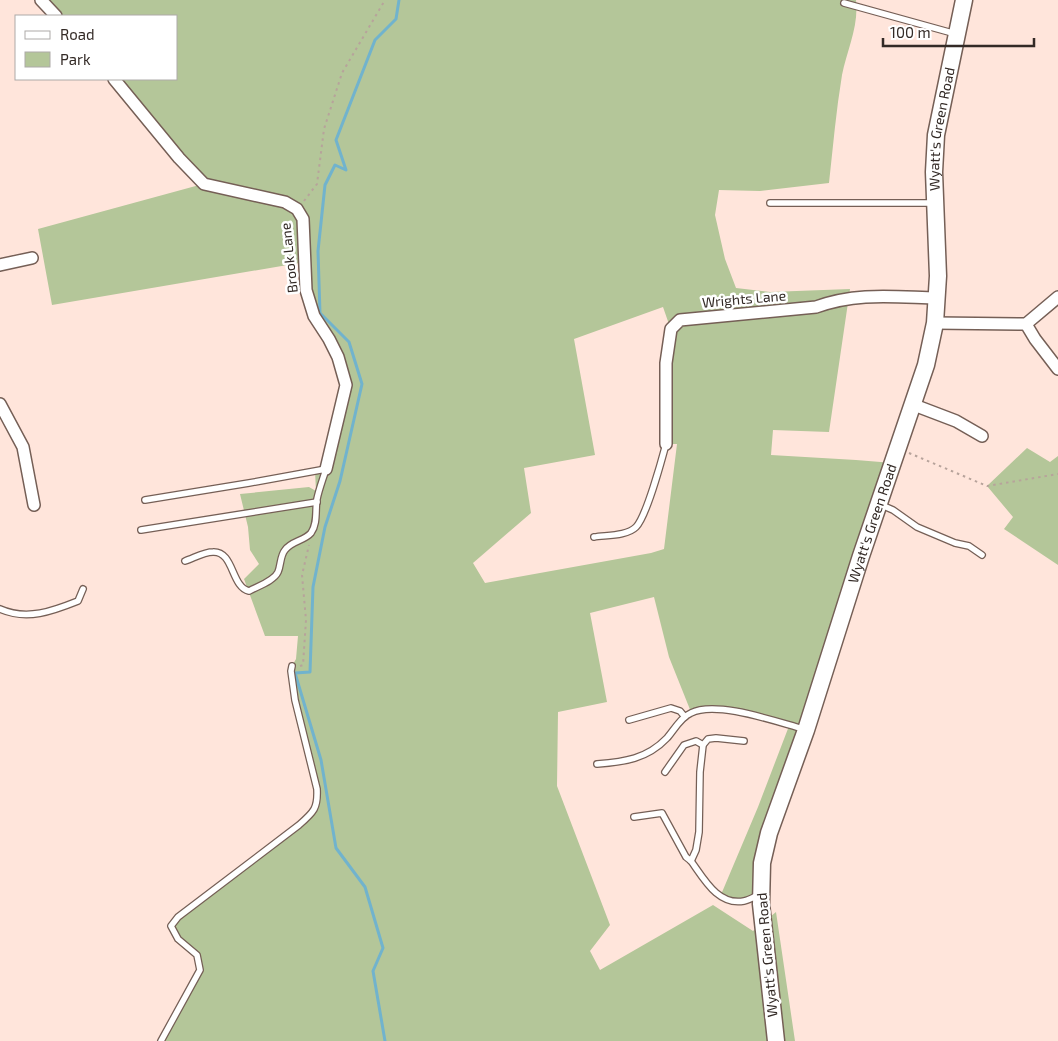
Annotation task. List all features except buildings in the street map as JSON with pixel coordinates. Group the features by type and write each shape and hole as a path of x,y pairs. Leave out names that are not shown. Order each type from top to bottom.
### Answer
{"street":[{"path":"41,0 55,15"},
{"name":"Wyatt's Green Road","path":"776,1041 760,894 762,863 769,833 806,730 926,365 935,323 938,276 934,172 936,135 964,0"},
{"name":"Brook Lane","path":"115,80 178,158 204,184 285,202 297,209 303,219 306,290 314,316 338,357 346,385 326,469"},
{"path":"0,265 32,258"},
{"name":"Wrights Lane","path":"666,444 666,363 671,329 680,320 816,308 830,302 863,296 937,298"},
{"path":"935,323 1026,324 1058,297"},
{"path":"1026,324 1035,339 1058,368"},
{"path":"0,404 22,446 34,505"},
{"path":"914,405 956,422 982,436"}],"lane":[{"path":"844,3 956,34"},
{"path":"770,203 935,203"},
{"path":"594,537 626,532 637,526 643,514 666,444"},
{"path":"145,500 326,469 317,502 313,530 308,536 290,545 285,550 276,575 249,591 244,590 240,586 226,558 221,554 213,552 185,561"},
{"path":"141,530 317,502"},
{"path":"880,504 893,510 917,527 955,543 969,546 982,555"},
{"path":"0,609 23,615 38,614 78,600 83,589"},
{"path":"161,1041 200,970 198,955 178,938 171,926 178,918 299,825 311,814 318,802 295,700 292,666"},
{"path":"629,720 671,708 680,711 685,717"},
{"path":"597,764 634,760 659,746 691,712 702,710 727,710 806,730"},
{"path":"691,861 696,850 699,832 703,746 708,739 716,738 744,742"},
{"path":"664,772 684,745 696,741 703,746"},
{"path":"634,817 662,813 686,857 720,897 730,901 744,901 760,894"}],"path":[{"path":"297,209 317,184 324,129 342,73 385,0"},
{"path":"897,450 987,486 1058,474"},
{"path":"292,666 303,666 306,620 302,575 313,530"}],"green space":[{"path":"43,0 856,0 856,19 840,88 829,183 760,191 719,190 715,215 725,259 736,288 770,292 850,289 829,432 773,430 771,455 893,463 806,730 760,894 744,901 720,897 758,807 789,726 727,709 691,712 669,657 654,597 590,613 607,702 558,712 557,786 610,925 590,951 600,970 713,905 753,931 776,912 795,1041 161,1041 200,970 197,955 178,939 171,926 299,825 318,802 292,666 296,659 298,636 265,636 244,579 259,564 250,550 248,527 240,494 309,487 316,491 315,471 326,469 346,385 314,316 305,262 52,305 38,229 203,184 115,80 178,80 178,15 55,15","holes":["663,307 671,330 666,444 677,444 664,549 651,553 485,583 473,563 531,513 524,468 595,455 574,339"]},
{"path":"1027,448 1050,462 1058,456 1058,565 1004,529 1013,517 987,486"}],"waterway":[{"path":"385,1041 373,971 383,948 365,887 336,848 321,760 295,673 310,672 313,587 325,527 340,481 362,384 349,342 320,313 318,251 325,185 335,165 346,170 336,140 375,40 396,19 399,0"}]}
